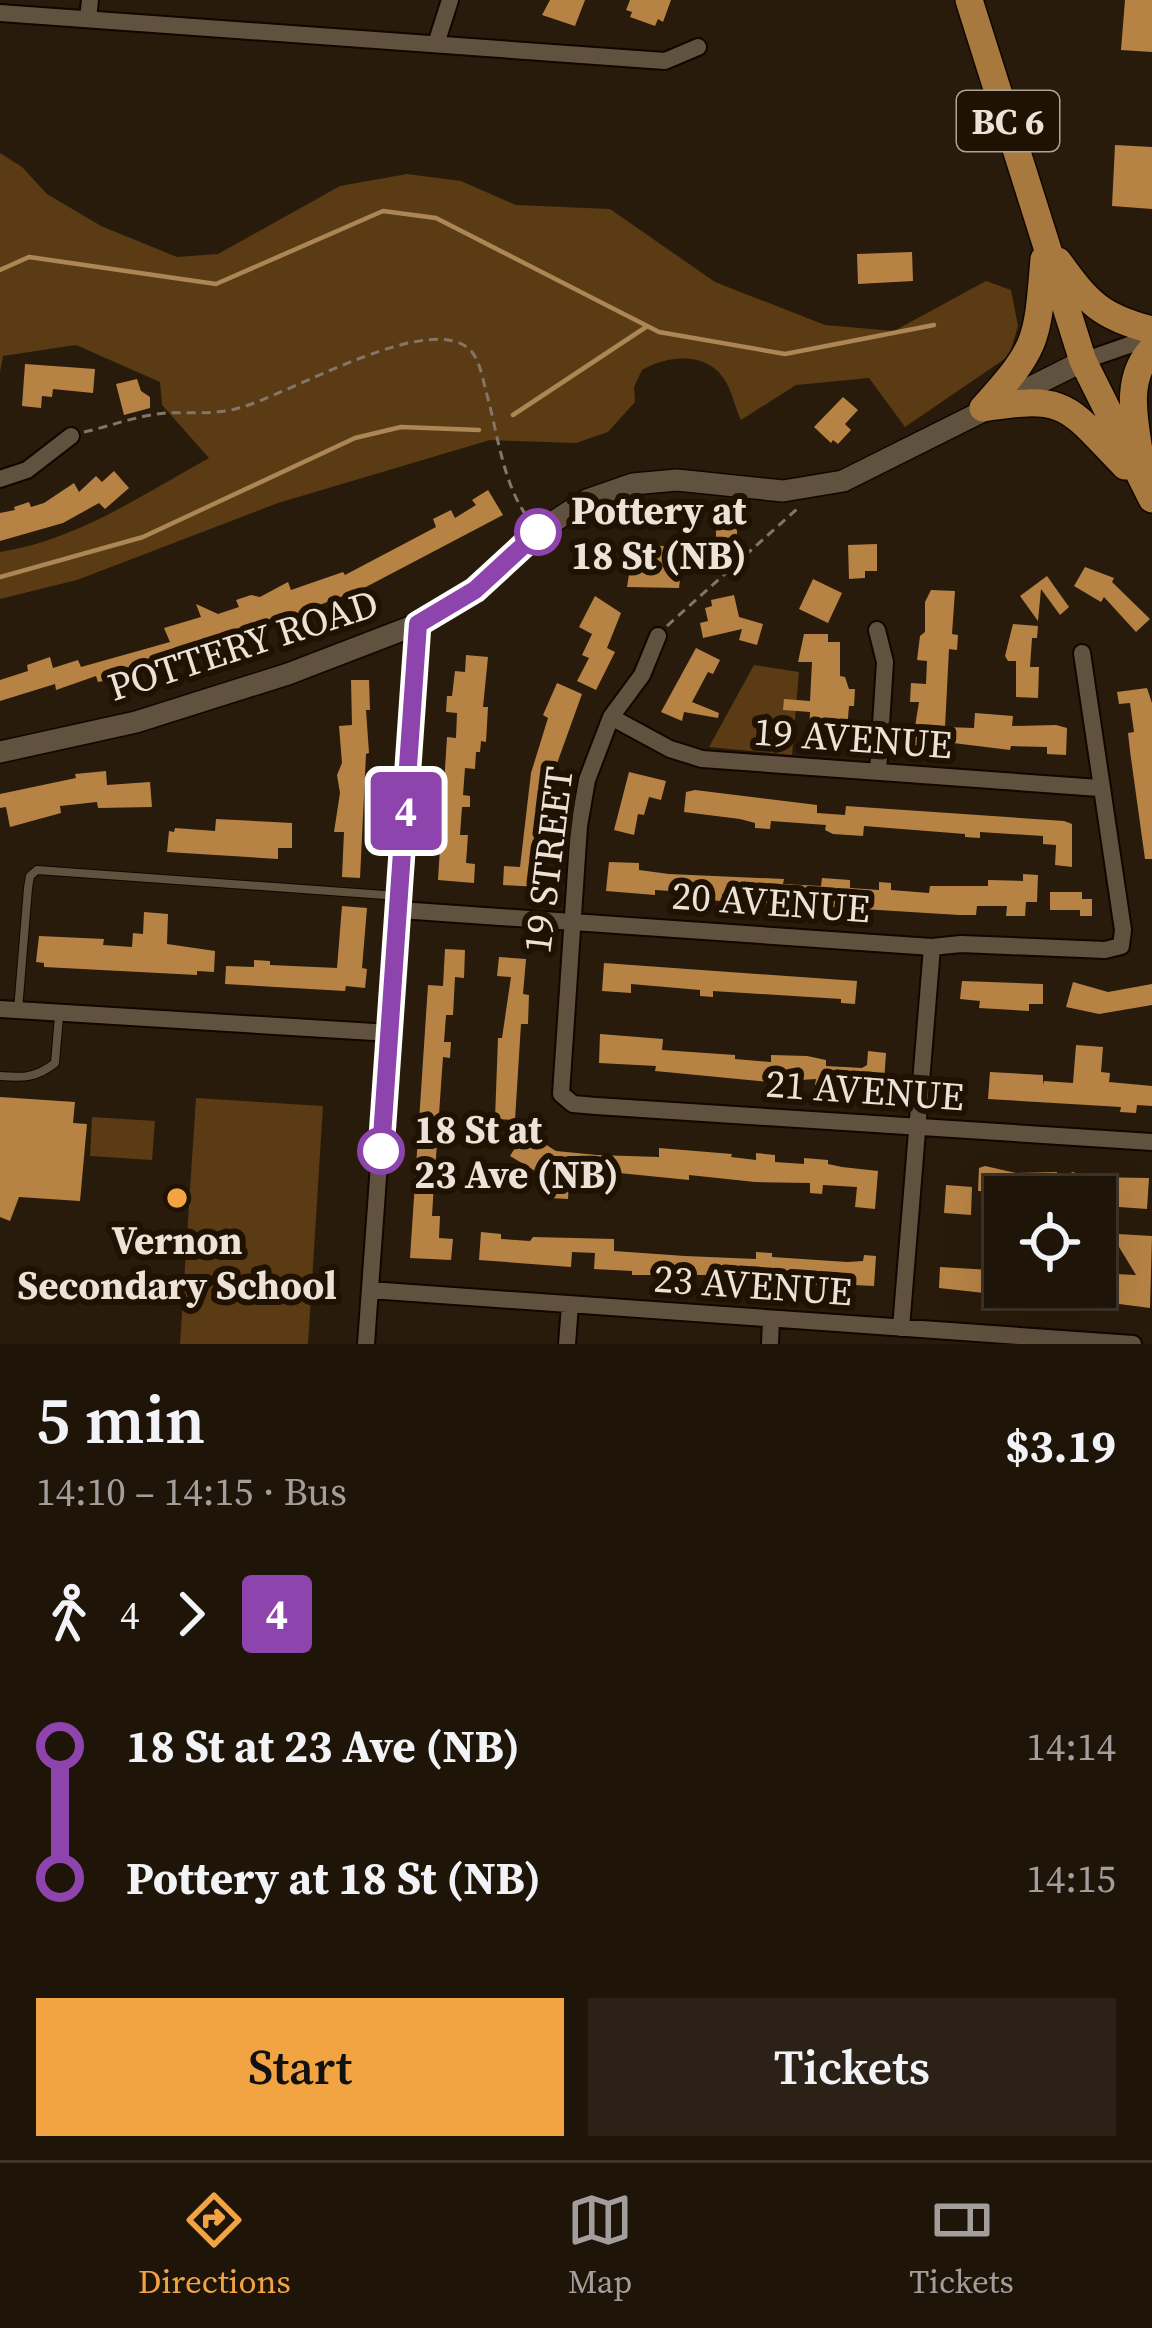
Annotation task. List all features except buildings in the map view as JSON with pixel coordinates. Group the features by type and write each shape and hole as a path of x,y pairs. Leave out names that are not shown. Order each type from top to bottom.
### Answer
{"main road":[{"name":"BC 6","path":"969,0 1083,361 1148,493"},
{"path":"1046,243 1087,301 1115,319 1152,333"},
{"path":"983,408 1019,369 1036,337 1046,243"},
{"path":"1148,493 1133,386 1137,370 1152,349"},
{"path":"983,408 1026,401 1059,406 1075,415 1148,493"}],"street":[{"path":"436,44 450,0"},
{"path":"0,13 89,9 436,44 665,61 698,47"},
{"name":"POTTERY ROAD","path":"0,752 136,722 288,674 418,624 475,590 538,532 587,500 633,484 677,480 760,490 805,490 843,481 983,408 1152,333"},
{"path":"0,479 27,470 71,436"},
{"path":"366,1344 418,624"},
{"path":"877,630 885,662 878,772"},
{"name":"19 STREET","path":"573,1104 561,1094 560,1082 581,806 611,717 642,675 658,636"},
{"path":"1082,653 1100,788"},
{"name":"19 AVENUE","path":"611,717 670,749 702,759 1100,788"},
{"name":"20 AVENUE","path":"400,903 571,922 932,947 1105,950 1121,946 1123,930 1100,788"},
{"path":"901,1328 932,947"},
{"path":"9,1010 390,1033"},
{"name":"21 AVENUE","path":"573,1104 1152,1142"},
{"name":"23 AVENUE","path":"370,1290 901,1328 972,1339 1133,1344"},
{"path":"567,1344 570,1305"},
{"path":"770,1344 771,1319"}],"lane":[{"path":"9,1010 30,876 38,870 400,903"},
{"path":"0,1076 25,1078 55,1064 59,1014"}],"path":[{"path":"71,436 161,413 238,409 389,347 452,338 470,349 478,363 520,508 538,532"},
{"path":"658,636 806,501 805,490"}],"shaded area":[{"path":"0,153 22,167 47,194 101,226 177,257 218,254 340,186 407,174 461,181 516,205 610,209 715,282 825,325 894,331 986,281 1011,290 1018,326 1009,356 905,427 869,378 796,385 741,420 727,384 711,366 689,359 664,361 642,370 634,387 635,402 608,432 576,443 490,440 278,503 77,580 0,599 0,552 82,527 209,458 162,405 160,382 76,345 3,356 0,372"},
{"path":"754,665 799,672 792,755 709,747"},
{"path":"196,1098 323,1106 308,1344 180,1344"},
{"path":"92,1117 155,1121 152,1160 90,1156"}],"waterway":[{"path":"0,270 29,257 216,284 383,211 436,218 659,332 785,354 934,325"},
{"path":"513,415 646,327"},
{"path":"0,577 143,537 355,438 401,427 479,430"}],"bus line":[{"name":"4","path":"381,1151 418,624 475,590 538,532"}],"place":[{"name":"Pottery at 18 St (NB)","path":"538,532"},
{"name":"18 St at 23 Ave (NB)","path":"381,1151"},
{"name":"Vernon Secondary School","path":"177,1198"}]}
